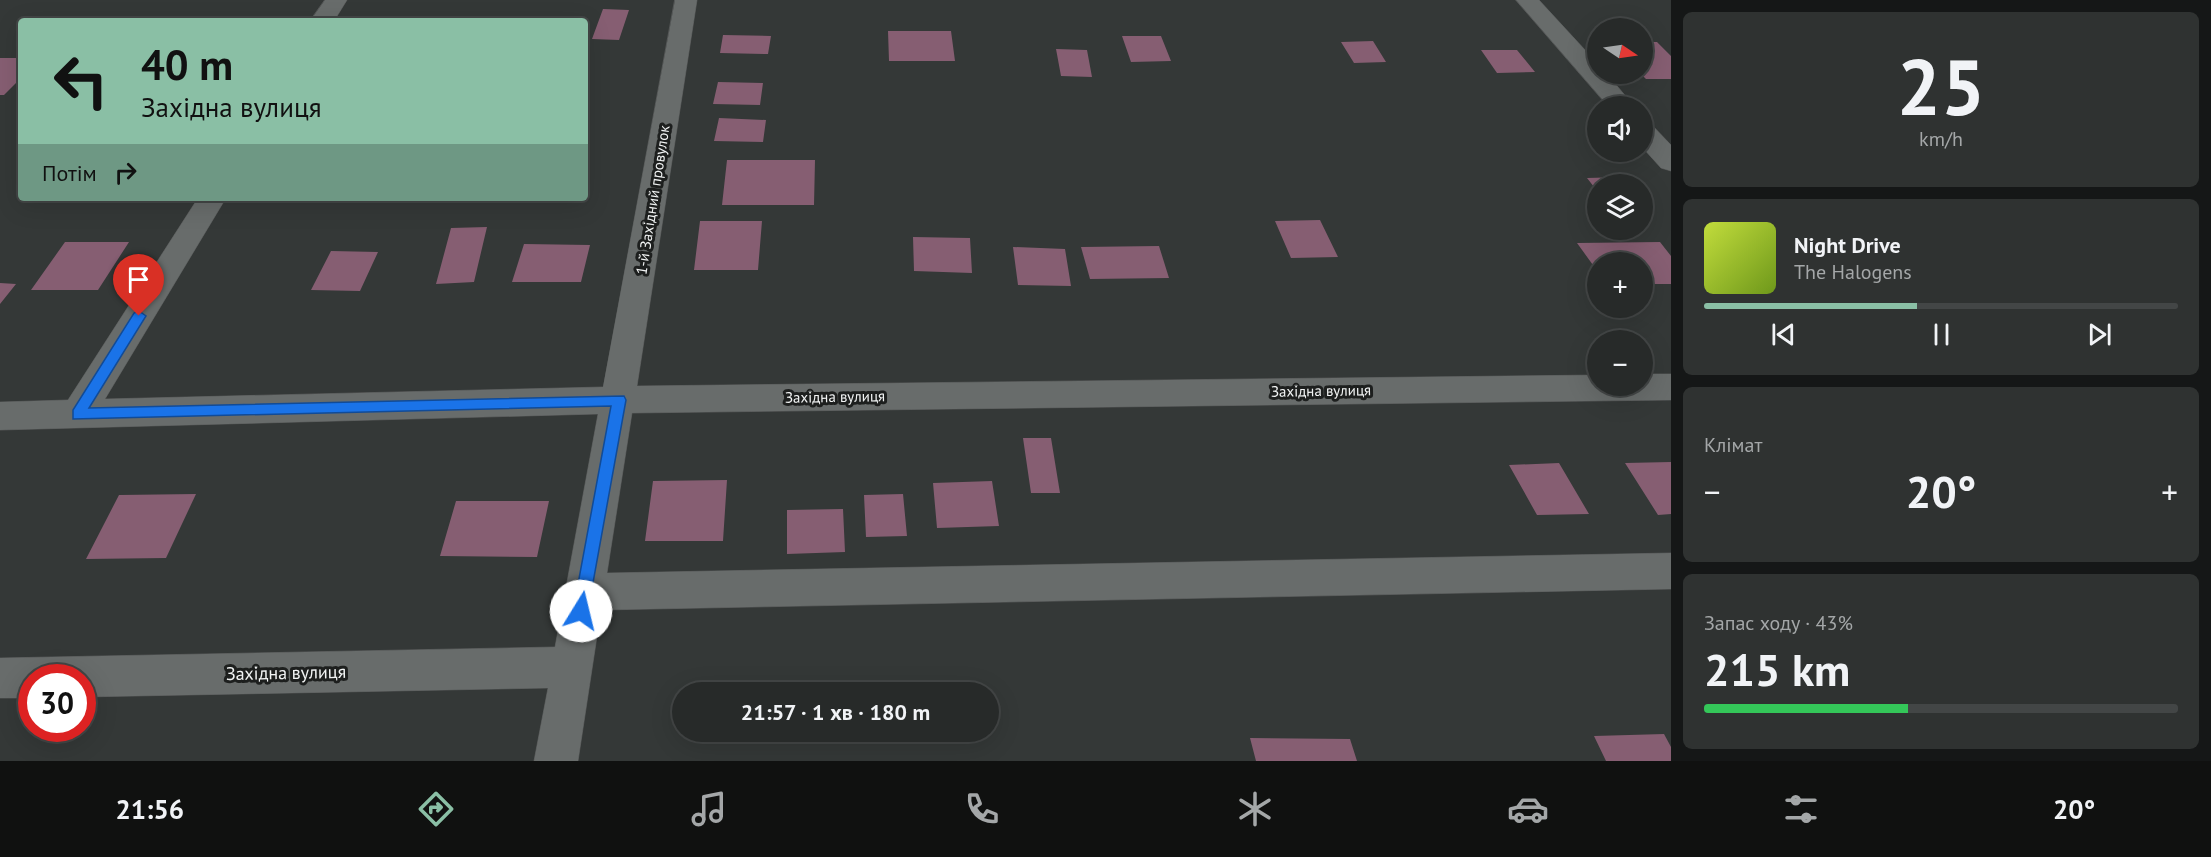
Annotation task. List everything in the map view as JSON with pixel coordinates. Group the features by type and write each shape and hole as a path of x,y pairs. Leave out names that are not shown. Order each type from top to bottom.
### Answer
{"street":[{"path":"324,18 336,0"},
{"name":"1-й Західний провулок","path":"556,761 686,0"},
{"path":"1527,0 1613,96"},
{"path":"1653,142 1671,162"},
{"path":"78,414 211,201"},
{"name":"Західна вулиця","path":"0,416 619,400 1671,387"},
{"path":"584,592 1671,571"},
{"name":"Західна вулиця","path":"0,678 572,667"}],"building":[{"path":"603,9 629,10 619,40 592,39"},
{"path":"888,31 951,31 955,61 889,61"},
{"path":"723,35 771,36 768,54 720,53"},
{"path":"1122,36 1161,36 1171,61 1131,62"},
{"path":"1373,41 1386,62 1354,63 1341,42"},
{"path":"1653,42 1657,42 1671,56 1671,79 1653,79"},
{"path":"1056,49 1087,50 1092,77 1061,76"},
{"path":"1481,50 1517,50 1535,72 1497,73"},
{"path":"0,58 18,58 18,81 4,95 0,95"},
{"path":"718,82 763,83 760,105 713,104"},
{"path":"719,118 766,120 763,142 714,141"},
{"path":"727,160 815,160 814,205 722,205"},
{"path":"1320,220 1338,257 1291,258 1275,221"},
{"path":"700,221 762,221 758,270 694,270"},
{"path":"487,227 474,282 436,284 451,228"},
{"path":"913,237 970,238 972,273 914,271"},
{"path":"65,242 129,242 98,290 31,290"},
{"path":"1660,242 1671,256 1671,284 1653,284 1653,252 1587,252 1587,257 1577,243"},
{"path":"524,244 590,245 581,282 512,282"},
{"path":"1159,246 1169,278 1090,279 1081,247"},
{"path":"1013,247 1065,249 1071,286 1018,285"},
{"path":"331,251 378,252 360,291 311,290"},
{"path":"0,283 16,284 0,304"},
{"path":"1023,438 1051,438 1060,493 1031,493"},
{"path":"1671,462 1671,514 1658,515 1625,463"},
{"path":"1559,463 1589,514 1537,515 1509,465"},
{"path":"727,480 723,541 645,541 653,481"},
{"path":"992,481 999,526 937,528 933,483"},
{"path":"196,494 166,558 86,559 119,495"},
{"path":"903,494 907,536 866,537 864,495"},
{"path":"456,501 549,501 537,557 440,556"},
{"path":"843,509 845,552 787,554 787,510"},
{"path":"1664,734 1671,747 1671,761 1606,761 1594,736"},
{"path":"1250,738 1350,739 1357,761 1256,761"}],"route":[{"path":"139,316 78,414 619,400 581,611"}]}
